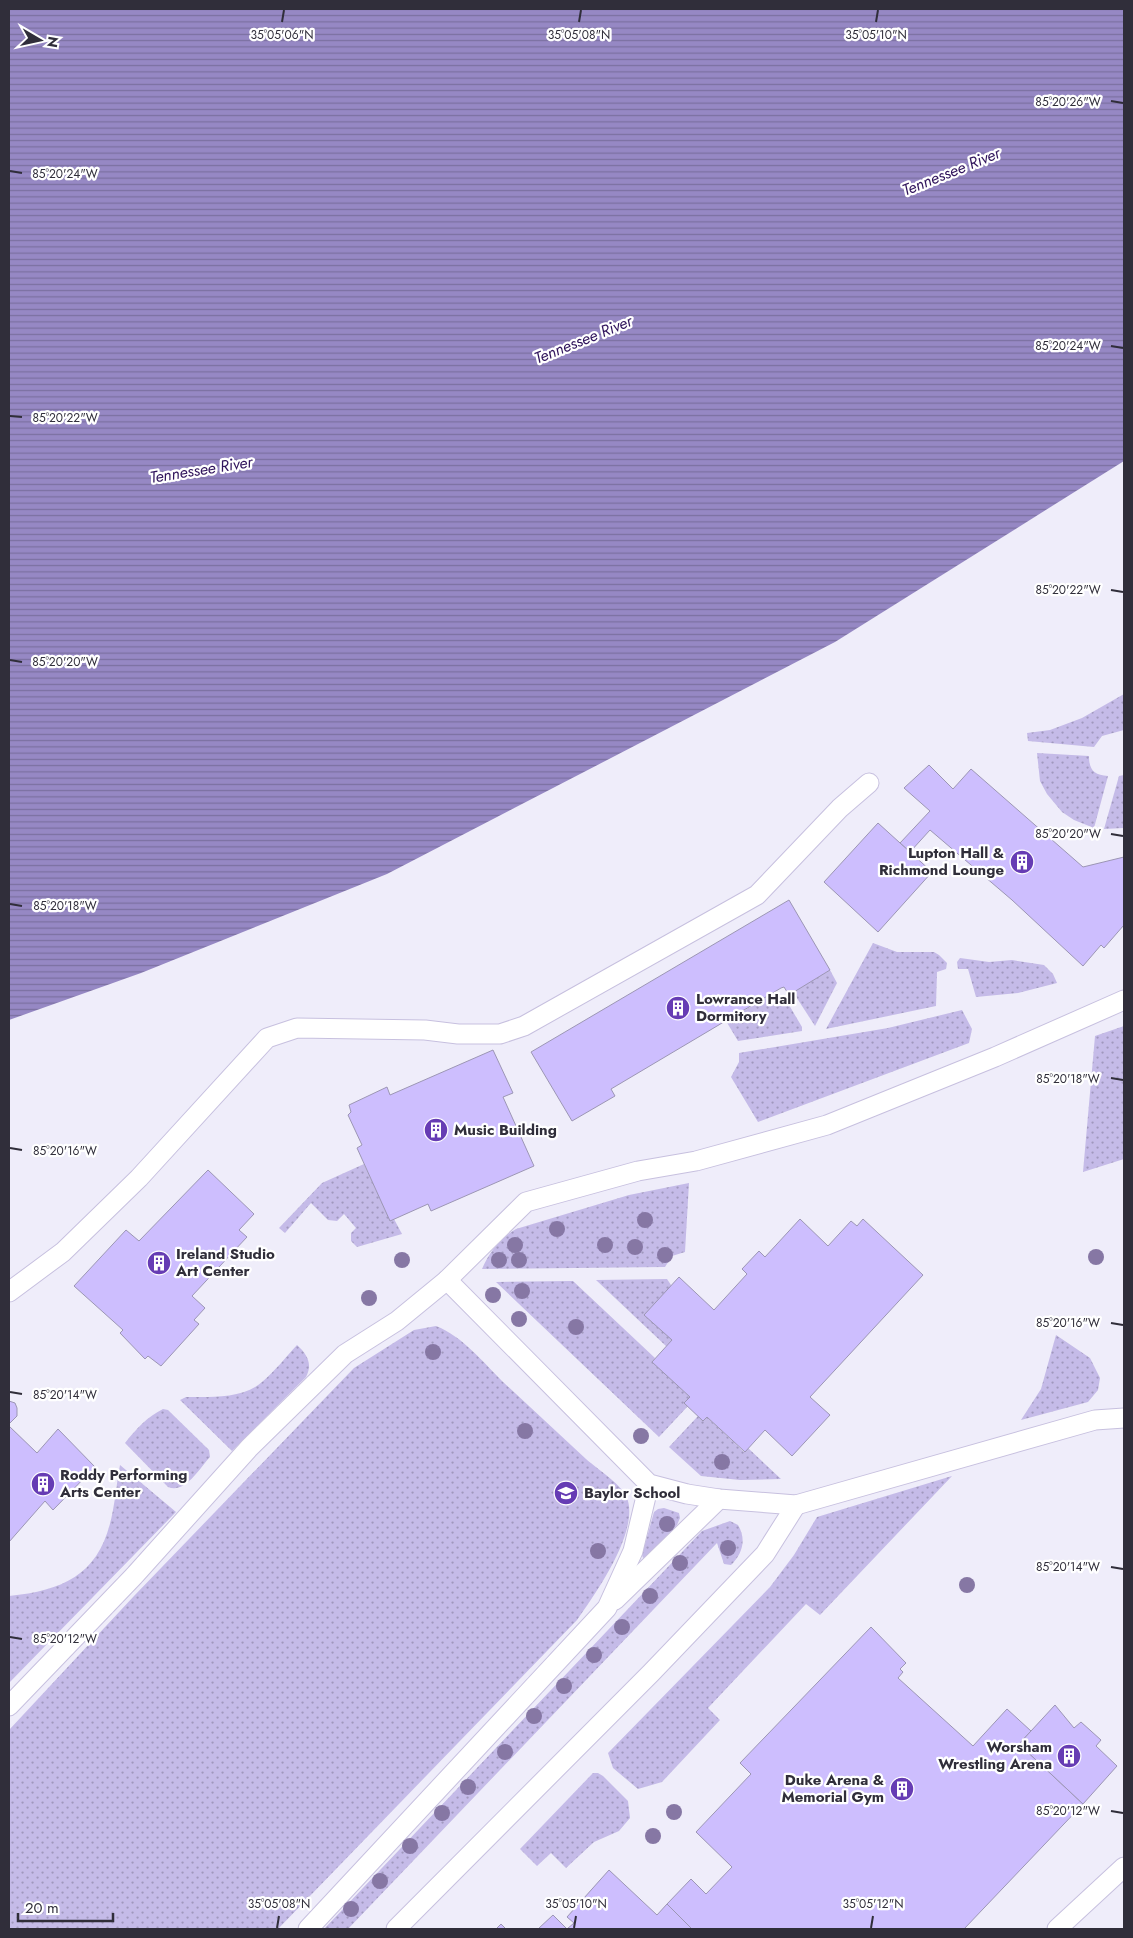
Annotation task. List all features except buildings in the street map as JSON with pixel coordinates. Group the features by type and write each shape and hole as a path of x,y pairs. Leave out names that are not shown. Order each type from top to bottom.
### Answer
{"lane":[{"path":"9,1292 70,1246 139,1178 267,1038 297,1028 425,1030 458,1034 500,1034 524,1026 757,894 840,808 869,782"},
{"path":"9,1706 134,1576 249,1448 344,1354 397,1322 447,1280 526,1202 638,1172 696,1161 827,1124 995,1057 1124,1000"},
{"path":"447,1280 649,1484 686,1494 719,1499 796,1505 1095,1420 1124,1418"},
{"path":"607,1608 633,1551 649,1484"},
{"path":"308,1929 607,1608 719,1499"},
{"path":"396,1929 602,1723 765,1554 796,1505"},
{"path":"1057,1929 1124,1867"}],"shaded area":[{"path":"1124,694 1124,730 1102,736 1094,747 1028,741 1027,733 1050,730 1082,718"},
{"path":"1037,753 1089,756 1093,771 1108,776 1094,828 1074,820 1062,812 1047,794 1040,781"},
{"path":"1124,775 1124,828 1104,829 1119,776"},
{"path":"873,943 897,952 934,952 947,963 946,969 937,972 936,1006 826,1029"},
{"path":"960,958 989,962 1012,960 1044,965 1053,974 1057,983 1018,993 976,997 968,969 958,969 957,962"},
{"path":"830,970 837,983 815,1026 793,992"},
{"path":"776,992 780,1000 784,999 787,1005 789,1005 802,1027 802,1031 738,1041 726,1021"},
{"path":"962,1010 972,1029 969,1043 758,1122 731,1077 739,1062 739,1053 888,1028"},
{"path":"1124,1026 1124,1159 1083,1172 1095,1036"},
{"path":"364,1164 390,1220 394,1219 402,1234 357,1247 351,1241 351,1233 356,1228 344,1214 337,1221 328,1220 311,1203 285,1233 279,1228 322,1183"},
{"path":"689,1183 685,1252 672,1256 665,1267 482,1269 496,1246 516,1229 629,1195"},
{"path":"667,1279 671,1285 672,1340 667,1347 596,1280"},
{"path":"573,1281 655,1358 653,1362 690,1397 684,1403 688,1406 659,1437 496,1282"},
{"path":"436,1326 455,1336 472,1350 502,1381 586,1459 610,1478 626,1495 629,1515 621,1546 604,1579 577,1620 278,1929 9,1929 9,1730 134,1596 354,1368 414,1330"},
{"path":"1056,1335 1090,1358 1100,1378 1098,1390 1088,1402 1021,1420 1041,1389"},
{"path":"297,1345 304,1352 308,1360 309,1368 306,1377 232,1451 180,1400 186,1397 225,1396 254,1388"},
{"path":"163,1409 168,1410 209,1450 210,1457 186,1484 180,1487 168,1487 125,1443 142,1424"},
{"path":"698,1416 707,1417 744,1452 748,1448 781,1479 740,1480 701,1476 669,1447"},
{"path":"120,1465 176,1512 9,1683 9,1596 49,1589 79,1574 91,1563 108,1531"},
{"path":"952,1476 820,1615 806,1604 708,1708 720,1720 662,1782 638,1789 613,1768 608,1753 770,1587 794,1555 817,1517"},
{"path":"664,1508 679,1513 680,1518 677,1525 648,1556 643,1558 642,1555 654,1512"},
{"path":"730,1521 738,1525 743,1541 738,1556 731,1565 724,1564 717,1543 348,1929 324,1929 702,1531"},
{"path":"593,1773 603,1776 628,1801 630,1818 619,1831 594,1842 566,1868 551,1853 537,1866 520,1849"}],"water":[{"name":"Tennessee River","path":"9,9 1124,9 1124,461 835,642 387,874 141,973 9,1020"}],"place":[{"name":"Lupton Hall & Richmond Lounge","path":"1022,862"},
{"name":"Lowrance Hall Dormitory","path":"678,1008"},
{"name":"Music Building","path":"436,1130"},
{"name":"Ireland Studio Art Center","path":"159,1263"},
{"name":"Roddy Performing Arts Center","path":"43,1484"},
{"name":"Baylor School","path":"566,1493"},
{"name":"Worsham Wrestling Arena","path":"1069,1756"},
{"name":"Duke Arena & Memorial Gym","path":"902,1789"}]}
